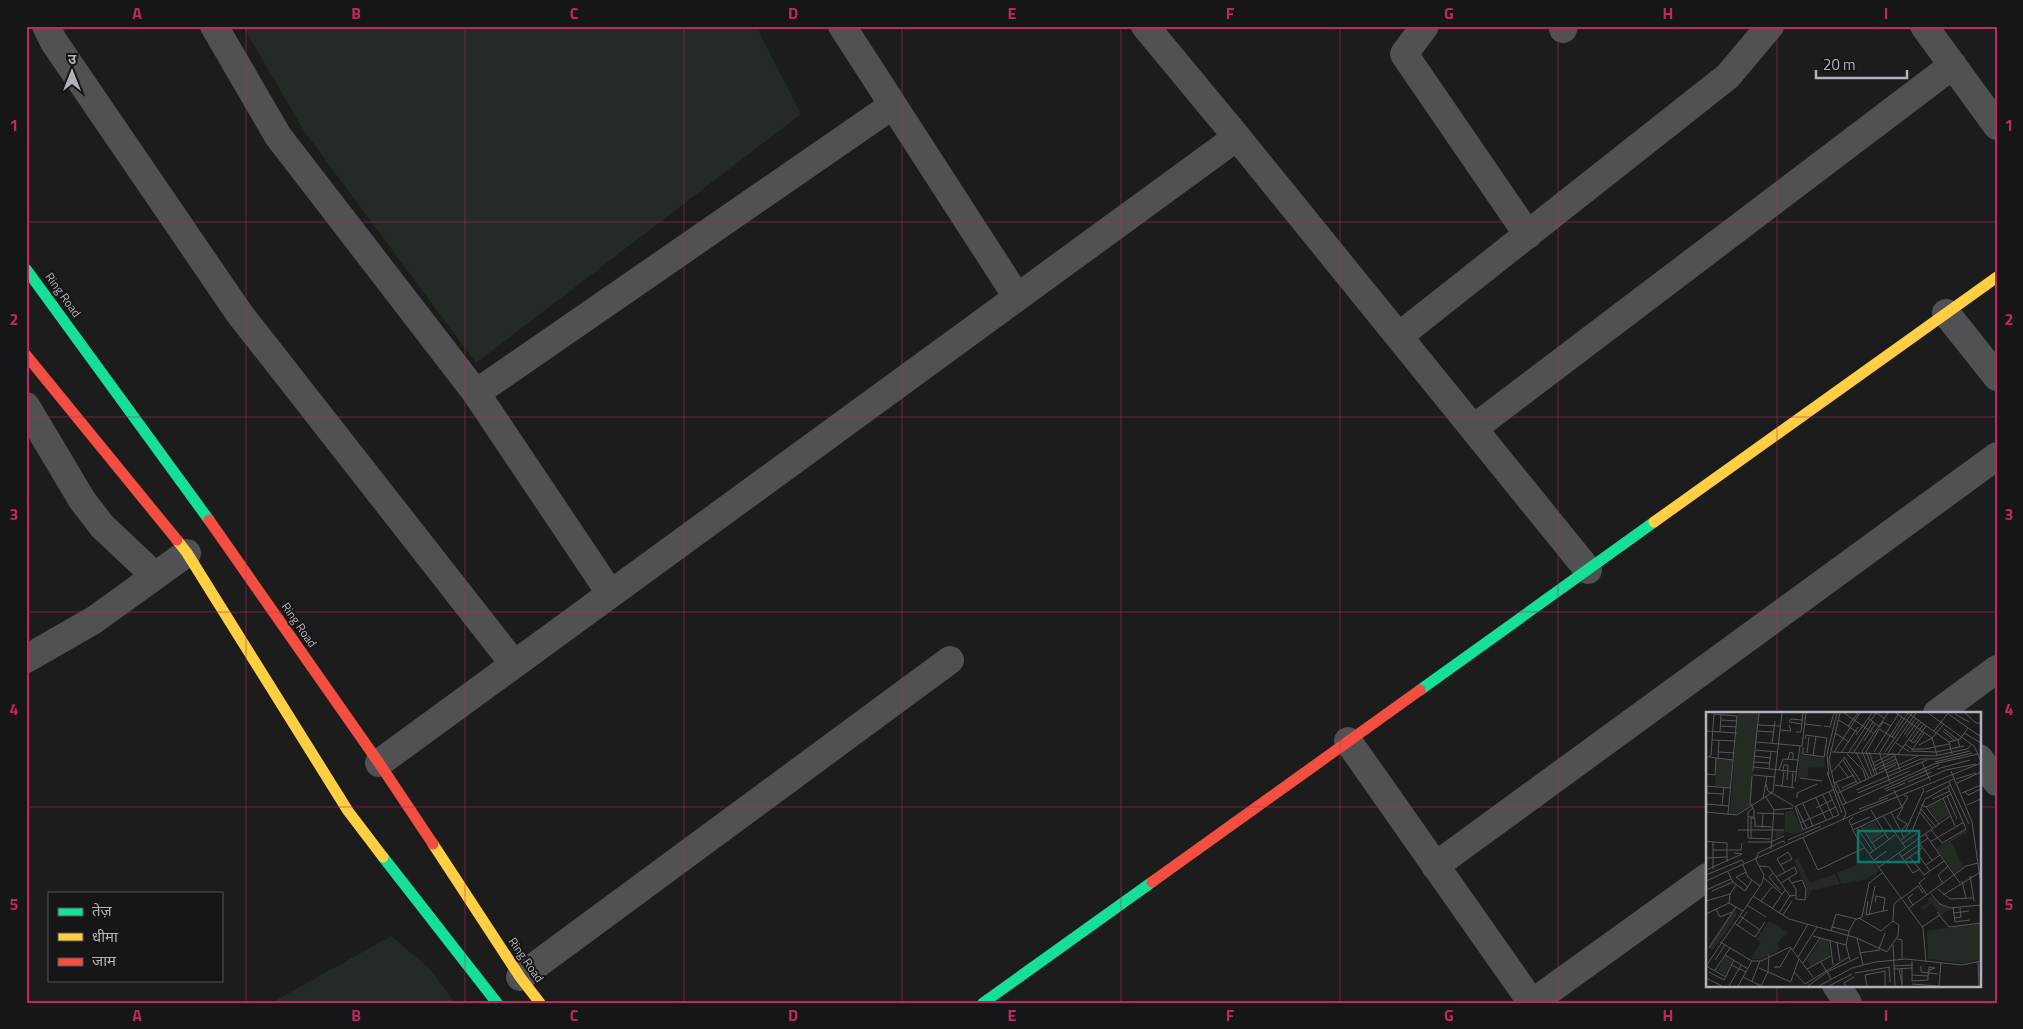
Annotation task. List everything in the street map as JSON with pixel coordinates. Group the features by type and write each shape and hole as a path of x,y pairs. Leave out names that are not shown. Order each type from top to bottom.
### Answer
{"street":[{"path":"46,26 54,42 239,313 514,664"},
{"path":"214,26 278,136 476,393 610,593"},
{"path":"842,26 1018,297"},
{"path":"1145,26 1400,336 1588,570"},
{"path":"1425,26 1404,54 1528,235"},
{"path":"1400,336 1728,76 1770,26"},
{"path":"1924,26 1997,126"},
{"path":"1474,428 1953,65"},
{"path":"476,393 893,105"},
{"path":"379,763 1237,137"},
{"name":"Ring Road","path":"26,269 148,434 379,763 520,977 540,1003"},
{"path":"983,1003 1997,277"},
{"path":"1946,313 1997,377"},
{"path":"26,355 187,553 348,811 497,1003"},
{"path":"26,406 82,500 102,526 155,576"},
{"path":"1435,866 1997,456"},
{"path":"26,659 94,620 187,553"},
{"path":"520,977 950,660"},
{"path":"1942,711 1997,669"},
{"path":"1348,741 1532,1003 1706,878"},
{"path":"1980,759 1997,782"},
{"path":"1837,986 1848,1003"}],"shaded area":[{"path":"243,26 756,26 801,114 476,363 304,131"},
{"path":"391,936 430,969 455,1003 271,1003"}],"traffic: fast":[{"path":"26,269 209,520"},
{"path":"1420,690 1654,522"},
{"path":"383,857 497,1003"},
{"path":"983,1003 1152,882"}],"traffic: slow":[{"path":"1654,522 1997,277"},
{"path":"177,540 187,553 348,811 383,857"},
{"path":"433,844 520,977 540,1003"}],"traffic: jam":[{"path":"26,355 177,540"},
{"path":"209,520 379,763 433,844"},
{"path":"1152,882 1420,690"}]}
